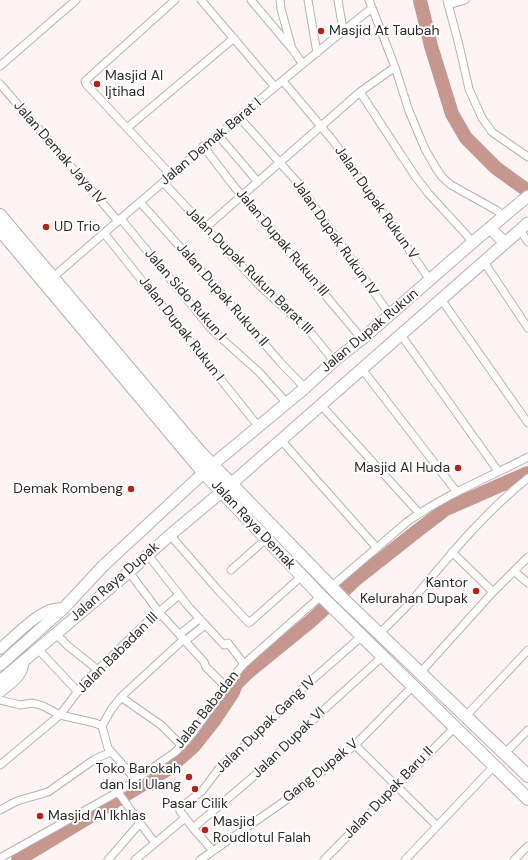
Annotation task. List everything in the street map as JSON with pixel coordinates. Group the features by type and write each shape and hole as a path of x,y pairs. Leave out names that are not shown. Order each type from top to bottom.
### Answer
{"highway":[{"name":"Jalan Raya Demak","path":"0,215 12,238 208,468 227,488 528,776"},
{"name":"Jalan Raya Demak","path":"0,230 12,238 52,278 208,468"},
{"name":"Jalan Raya Demak","path":"227,488 266,539 326,601 528,798"}],"main road":[{"name":"Jalan Dupak Rukun","path":"208,468 286,402 305,388 334,361 390,315 472,242 528,196"},
{"name":"Jalan Dupak Rukun","path":"227,488 524,227"},
{"path":"490,228 505,243"},
{"name":"Jalan Raya Dupak","path":"0,665 63,609 104,566 208,468"},
{"name":"Jalan Raya Dupak","path":"0,682 170,535 227,488"},
{"path":"0,649 48,610 55,608 63,609"},
{"path":"0,692 20,673 23,668 23,662"}],"street":[{"path":"0,66 76,0"},
{"path":"171,175 86,84 85,81 175,0"},
{"path":"201,0 275,88"},
{"path":"251,0 302,63"},
{"path":"280,0 286,30 293,50"},
{"path":"308,0 317,52"},
{"path":"338,0 344,30"},
{"path":"369,0 395,67 412,118 425,149 442,177 451,185 504,216"},
{"path":"465,0 448,2 460,45 469,89 482,118 492,132 528,157"},
{"name":"Jalan Demak Barat I","path":"52,278 203,146 275,88 302,63 372,8"},
{"path":"127,128 234,38"},
{"path":"205,228 360,92 395,67"},
{"name":"Jalan Dupak Rukun V","path":"283,81 334,142 430,280"},
{"name":"Jalan Demak Jaya IV","path":"0,84 119,220"},
{"path":"360,92 415,176 428,193 472,242"},
{"name":"Jalan Dupak Rukun IV","path":"239,117 298,183 390,315"},
{"path":"218,135 258,182"},
{"name":"Jalan Dupak Rukun III","path":"203,146 362,339"},
{"name":"Jalan Dupak Rukun Barat III","path":"163,182 258,284 312,334 334,361"},
{"name":"Jalan Dupak Rukun II","path":"140,202 222,293 280,362 305,388"},
{"name":"Jalan Sido Rukun I","path":"119,220 212,330 259,372 286,402"},
{"path":"524,227 528,242"},
{"name":"Jalan Dupak Rukun I","path":"104,232 258,426"},
{"path":"484,262 528,328"},
{"path":"441,299 528,423"},
{"path":"401,334 498,471"},
{"path":"362,369 456,491"},
{"path":"321,405 419,513"},
{"path":"281,440 378,548"},
{"path":"336,592 378,548 419,513 456,491 528,457"},
{"path":"379,634 414,598 452,552 486,517 528,478"},
{"path":"170,535 218,590 250,623 302,576"},
{"path":"231,570 266,539"},
{"path":"452,552 493,592"},
{"path":"148,555 179,595 205,625 224,645 228,644 244,664"},
{"path":"420,673 493,592 528,557"},
{"path":"514,571 528,583"},
{"path":"128,572 159,612 204,662 206,667 225,686"},
{"name":"Jalan Babadan III","path":"0,765 60,715 98,670 179,595"},
{"name":"Jalan Babadan","path":"0,858 119,792 182,746 203,720 225,686 244,664 326,601"},
{"path":"136,780 108,748 102,726 110,710 121,697 183,638 199,618"},
{"path":"183,638 205,625"},
{"path":"56,634 68,646 98,670"},
{"name":"Jalan Dupak Gang IV","path":"185,818 180,810 181,807 202,791 221,766 248,743 305,686 362,636"},
{"path":"38,649 78,692"},
{"path":"465,717 528,650"},
{"name":"Jalan Dupak VI","path":"193,828 253,777 383,656"},
{"name":"Gang Dupak V","path":"200,860 289,798 355,745 413,686"},
{"path":"121,697 161,726 182,746"},
{"path":"0,700 20,705 33,703 43,706 60,715 102,726"},
{"name":"Jalan Dupak Baru II","path":"324,860 454,727"},
{"path":"504,754 528,730"},
{"path":"355,745 437,826"},
{"path":"0,810 17,801 48,792 95,759 111,752"},
{"path":"405,860 495,765"},
{"path":"119,792 155,843"},
{"path":"135,860 185,818 213,851"},
{"path":"108,860 140,823"},
{"path":"514,860 528,846"}],"waterway":[{"path":"420,0 431,46 452,114 466,138 496,168 528,191"},
{"path":"18,860 168,769 194,746 213,722 233,692 236,684 247,673 312,620 355,580 417,531 446,509 528,473"}],"place":[{"name":"Masjid At Taubah","path":"321,31"},
{"name":"Masjid Al Ijtihad","path":"97,84"},
{"name":"UD Trio","path":"46,227"},
{"name":"Masjid Al Huda","path":"458,468"},
{"name":"Demak Rombeng","path":"131,489"},
{"name":"Kantor Kelurahan Dupak","path":"476,591"},
{"name":"Toko Barokah dan Isi Ulang","path":"189,777"},
{"name":"Pasar Cilik","path":"195,789"},
{"name":"Masjid Al Ikhlas","path":"40,816"},
{"name":"Masjid Roudlotul Falah","path":"205,830"}]}
